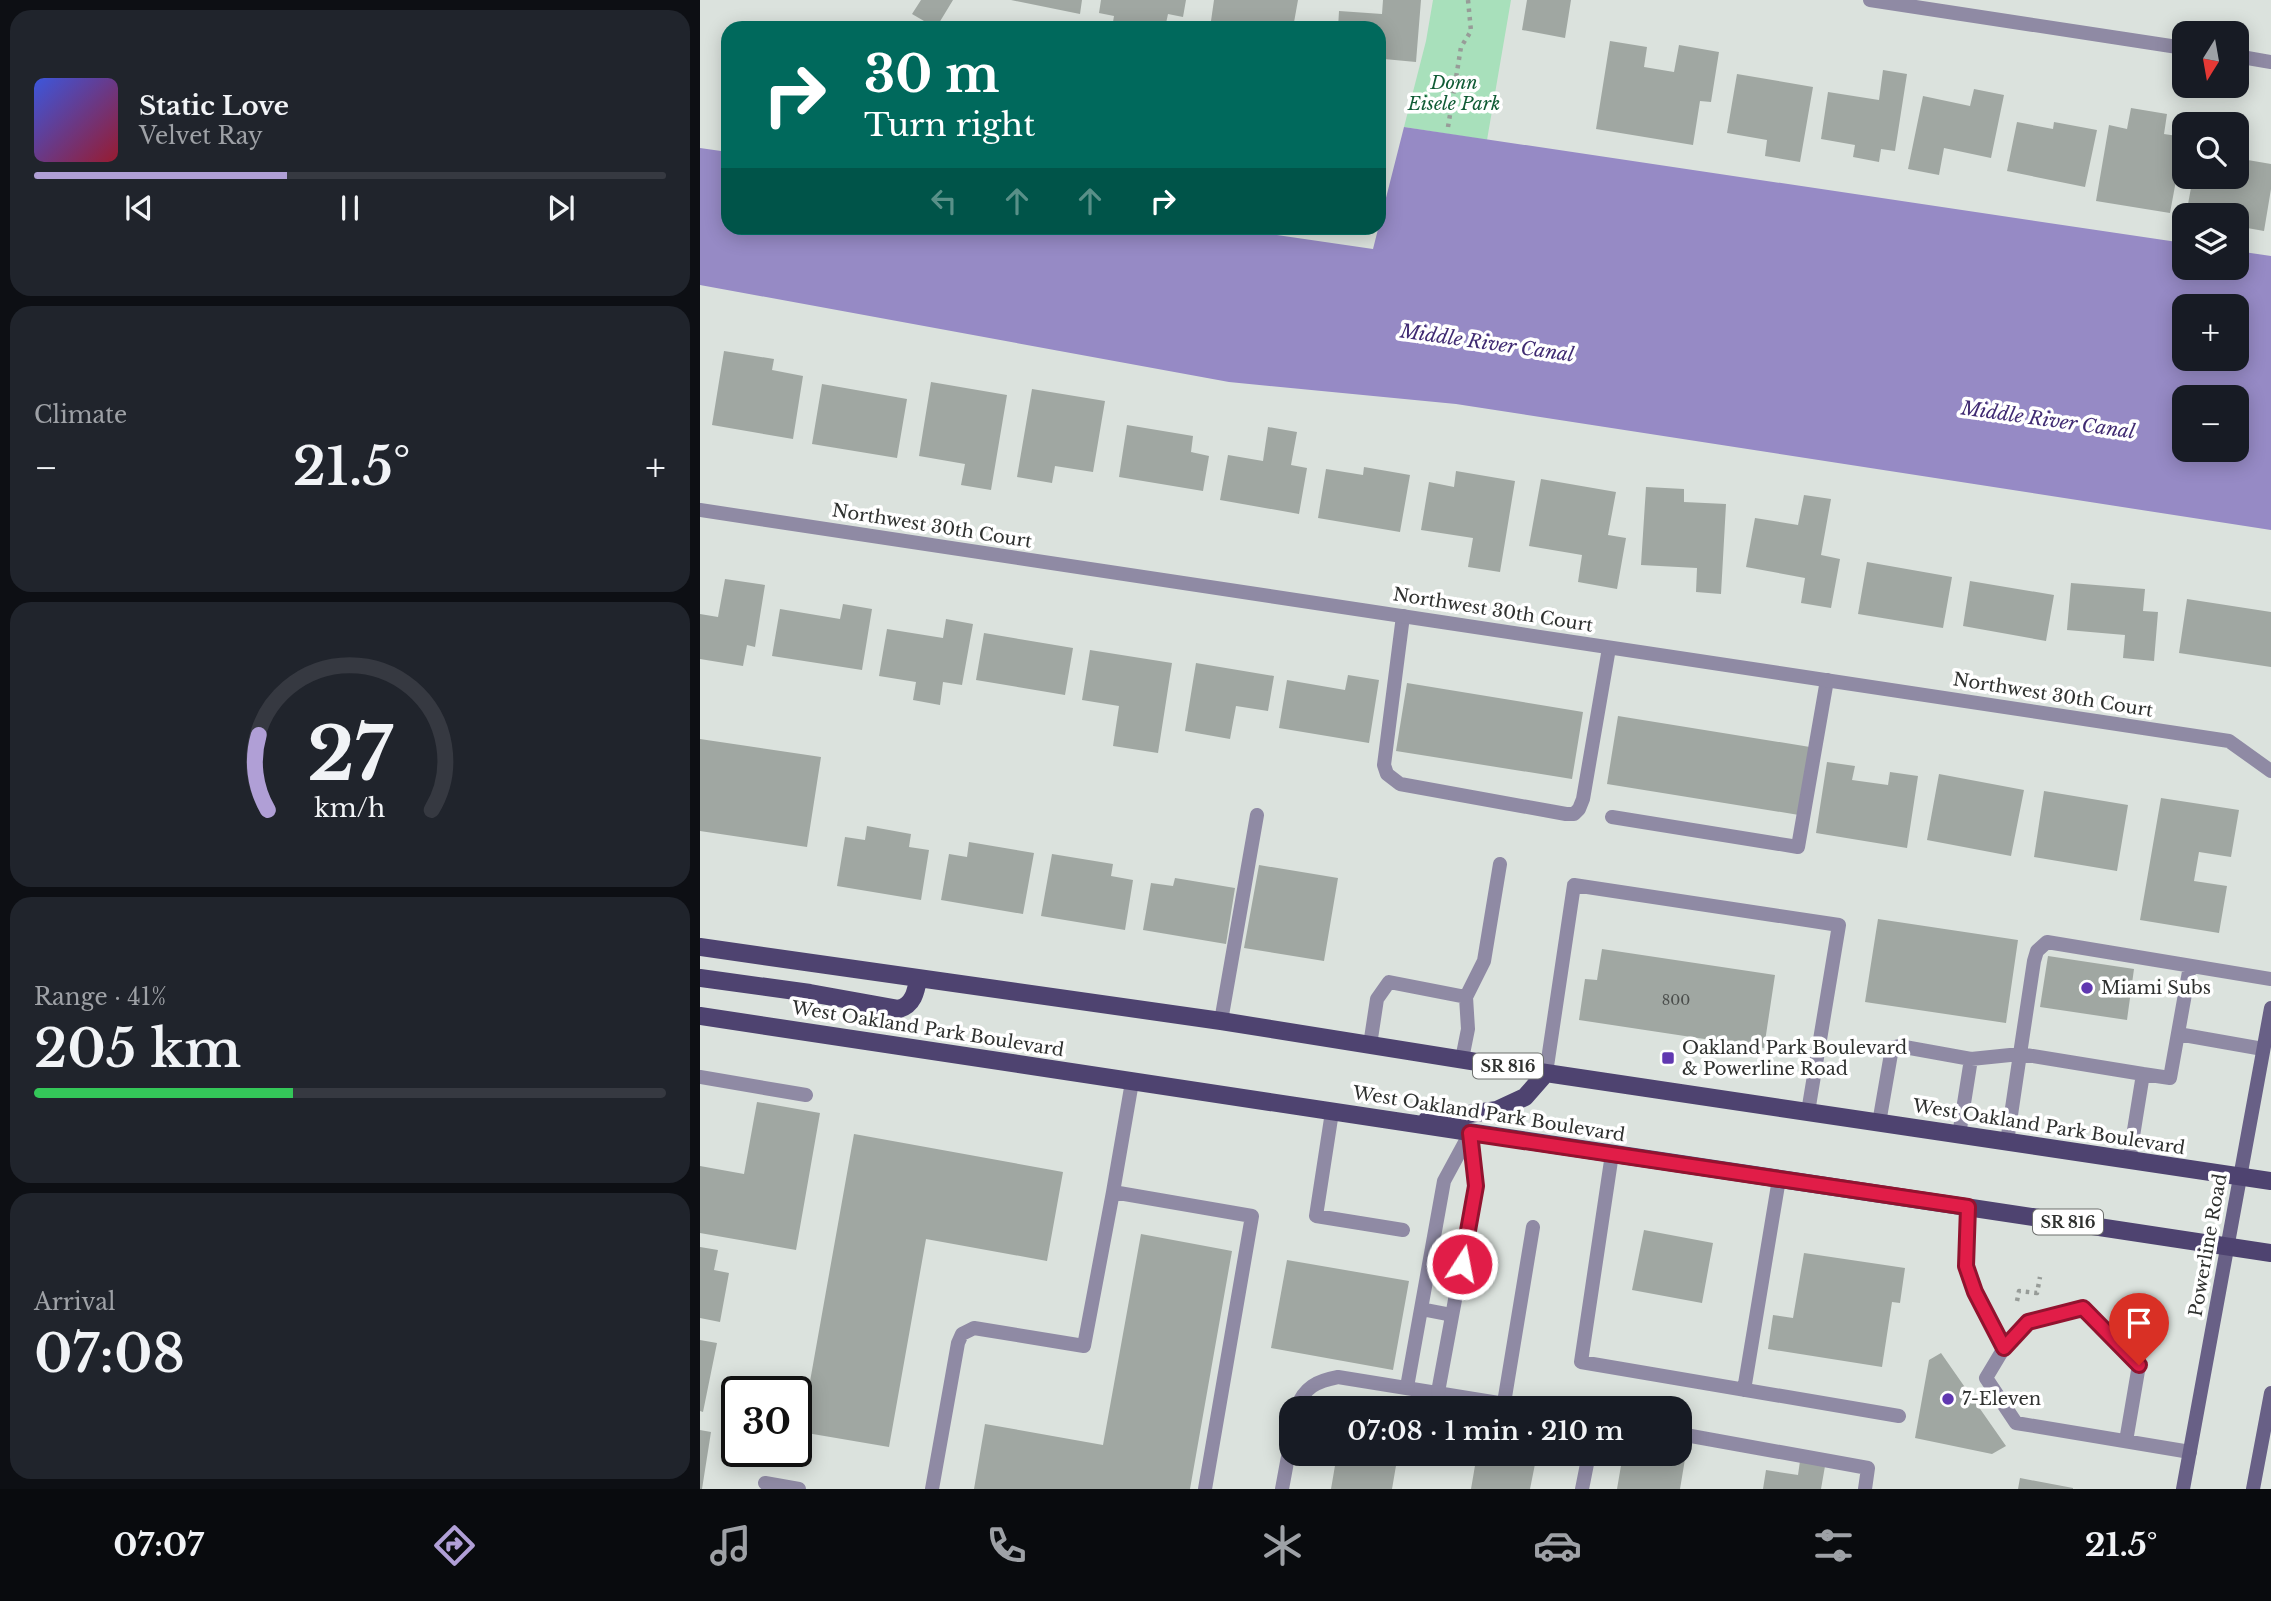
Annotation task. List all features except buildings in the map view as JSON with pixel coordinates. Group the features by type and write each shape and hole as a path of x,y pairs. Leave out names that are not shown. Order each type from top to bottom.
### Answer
{"main road":[{"name":"West Oakland Park Boulevard","path":"700,947 1221,1021 1546,1073 2271,1181"},
{"path":"700,978 810,993 899,1009 910,1003 918,979"},
{"name":"Powerline Road","path":"2183,1489 2271,1008"},
{"name":"West Oakland Park Boulevard","path":"700,1016 2271,1253"},
{"path":"1409,1123 1497,1110 1525,1097 1546,1073"},
{"path":"2253,1489 2268,1425 2271,1394"}],"street":[{"path":"1870,0 2172,46"},
{"path":"2249,59 2271,62"},
{"name":"Northwest 30th Court","path":"700,510 2229,741 2271,771"},
{"path":"1403,616 1384,765 1387,774 1400,784 1566,814 1574,814 1583,799 1609,648"},
{"path":"1612,817 1798,847 1827,680"},
{"path":"1221,1021 1257,815"},
{"path":"1462,1059 1468,1029 1466,997 1484,961 1500,863"},
{"path":"1546,1073 1574,886 1601,889 1839,925 1808,1112"},
{"path":"2007,1142 2034,961 2037,951 2048,942 2271,979"},
{"path":"1879,1123 1892,1048 1899,1046 1971,1059 2020,1054 2169,1078 2190,966"},
{"path":"1370,1045 1377,999 1389,982 1466,997"},
{"path":"2178,1034 2263,1049"},
{"path":"1959,1135 1971,1059"},
{"path":"2129,1161 2143,1074"},
{"path":"700,1077 806,1095"},
{"path":"932,1489 958,1343 962,1334 974,1328 1084,1346 1132,1082"},
{"path":"1332,1112 1316,1216 1403,1230"},
{"path":"1407,1388 1444,1181 1470,1133"},
{"path":"1438,1392 1476,1186 1470,1133"},
{"path":"1612,1154 1581,1362 1899,1416"},
{"path":"1744,1390 1779,1179"},
{"path":"1113,1192 1252,1216 1205,1489"},
{"path":"1968,1207 1966,1266 1975,1292 2004,1348"},
{"path":"1505,1396 1533,1227"},
{"path":"2126,1441 2139,1365 2083,1308 2028,1322 2004,1348 1986,1378 2015,1423 2190,1452"},
{"path":"1421,1309 1452,1315"},
{"path":"1302,1396 1318,1381 1338,1377 1462,1396"},
{"path":"1692,1436 1868,1468 1864,1489"},
{"path":"1282,1489 1286,1466"},
{"path":"1582,1489 1586,1466"},
{"path":"765,1483 799,1489"}],"path":[{"path":"1448,127 1461,47 1471,31 1468,0"},
{"path":"2017,1304 2020,1291 2037,1293 2040,1277"}],"green space":[{"name":"Donn Eisele Park","path":"1433,0 1511,0 1487,140 1404,127 1426,41"}],"water":[{"name":"Middle River Canal","path":"1404,127 2172,241 2172,280 2249,280 2249,253 2271,256 2271,530 1456,404 1229,382 700,285 700,148 721,151 721,235 1277,235 1373,249 1377,235 1386,235 1386,198"}],"place":[{"name":"Miami Subs","path":"2087,988"},
{"name":"Oakland Park Boulevard & Powerline Road","path":"1668,1058"},
{"name":"7-Eleven","path":"1948,1399"}],"route":[{"path":"1462,1264 1476,1186 1470,1133 1968,1207 1966,1266 1975,1292 2004,1348 2028,1322 2083,1308 2139,1365"}]}
